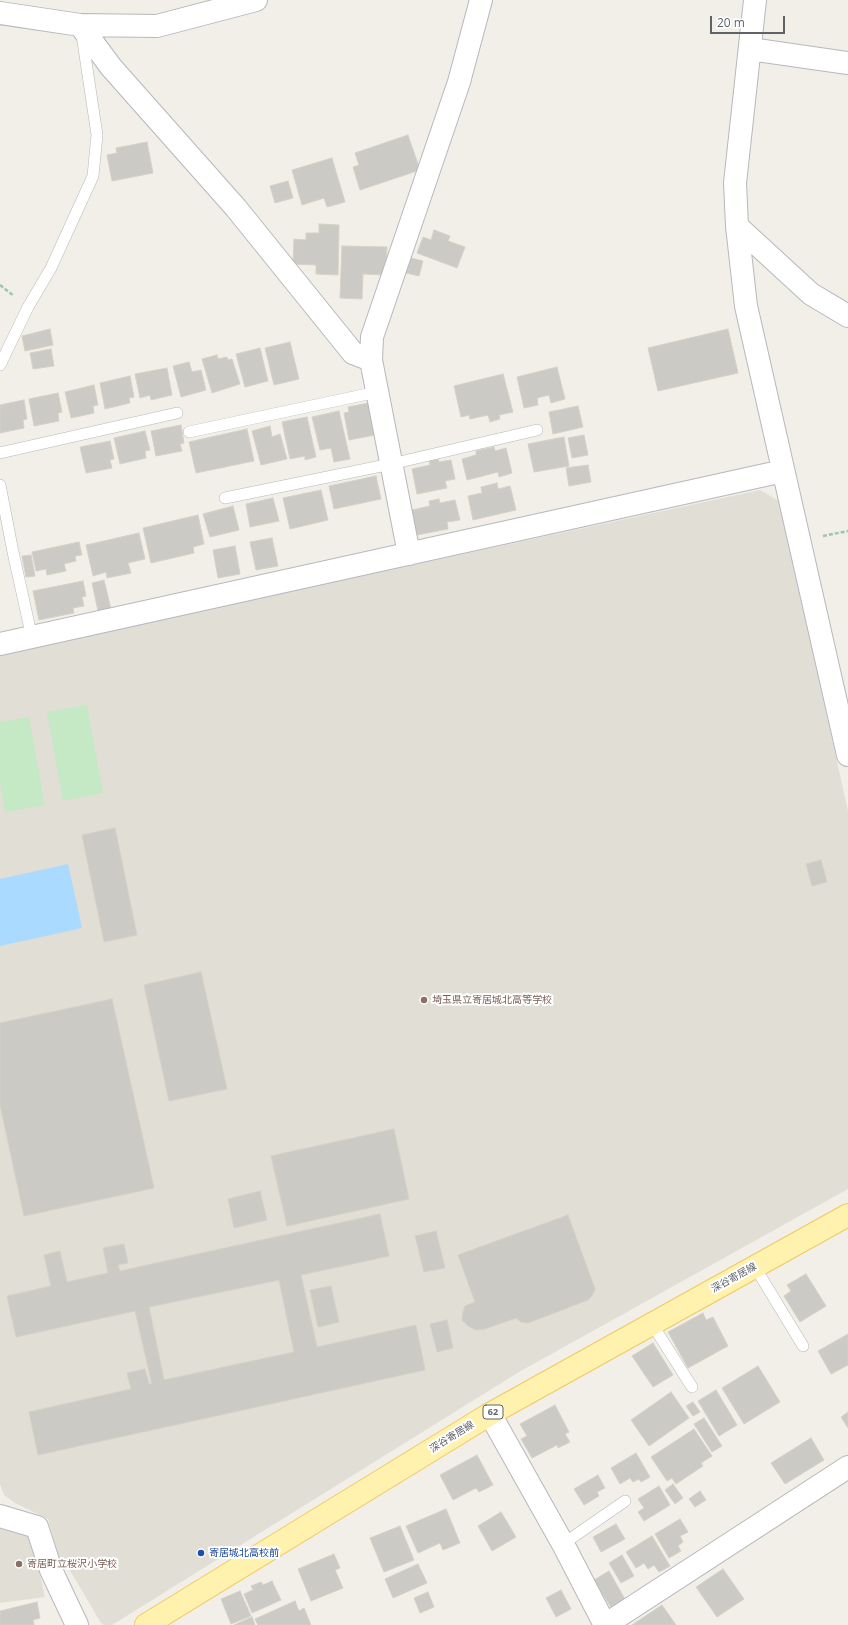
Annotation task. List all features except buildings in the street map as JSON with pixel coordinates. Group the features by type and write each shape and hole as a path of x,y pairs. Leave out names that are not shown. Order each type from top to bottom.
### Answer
{"main road":[{"name":"深谷寄居線","path":"146,1625 490,1414 848,1215"}],"street":[{"path":"0,13 80,25 157,26 256,0"},
{"path":"408,554 371,360 372,337 459,82 481,0"},
{"path":"755,0 736,183 737,226 746,306 848,754"},
{"path":"80,25 111,67 236,208 353,353 371,360"},
{"path":"750,49 848,63"},
{"path":"737,226 811,294 848,316"},
{"path":"0,644 783,471"},
{"path":"490,1414 563,1544 605,1625 848,1467"},
{"path":"0,1516 37,1526 51,1570 77,1625"}],"lane":[{"path":"0,365 28,307 51,268 93,176 97,135 80,25"},
{"path":"189,432 377,392"},
{"path":"0,453 177,413"},
{"path":"225,498 391,464 537,430"},
{"path":"0,485 32,638"},
{"path":"755,1267 804,1346"},
{"path":"652,1324 692,1388"},
{"path":"563,1544 625,1501"}],"shaded area":[{"name":"埼玉県立寄居城北高等学校","path":"760,490 779,501 848,811 848,1189 519,1372 112,1625 104,1625 101,1623 71,1572 60,1562 48,1519 15,1503 4,1495 0,1484 0,654"},
{"name":"寄居町立桜沢小学校","path":"0,1527 30,1532 45,1597 0,1603"}],"green space":[{"path":"87,705 103,793 63,801 47,712"},
{"path":"29,717 45,805 5,812 0,782 0,722"}],"water":[{"path":"68,864 82,928 0,946 0,879"}],"place":[{"name":"埼玉県立寄居城北高等学校","path":"424,1000"},
{"name":"寄居城北高校前","path":"201,1553"},
{"name":"寄居町立桜沢小学校","path":"19,1564"}]}
